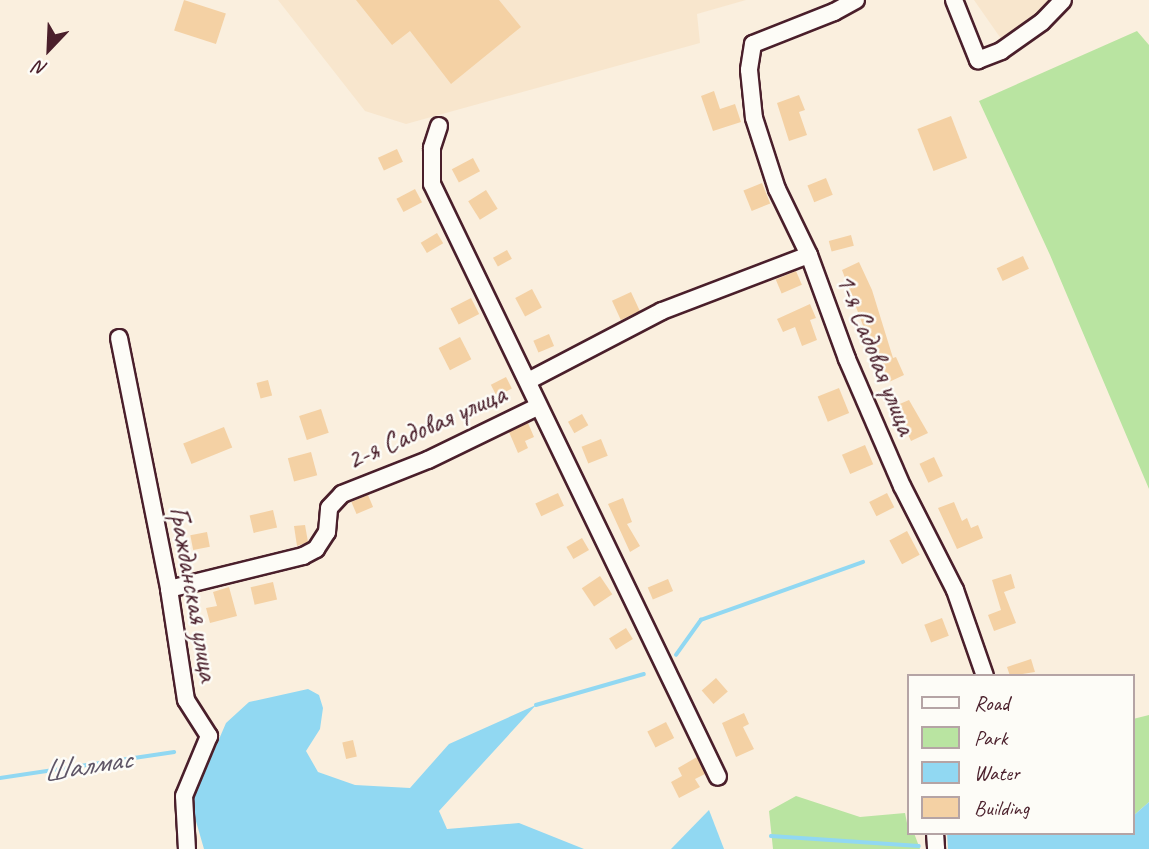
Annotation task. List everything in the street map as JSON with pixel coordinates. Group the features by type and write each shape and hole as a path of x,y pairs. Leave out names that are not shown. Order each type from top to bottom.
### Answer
{"street":[{"name":"1-я Садовая улица","path":"856,0 753,44 750,82 754,118 777,189 809,255 847,359 902,486 955,590 984,674"},
{"path":"954,0 978,60 1001,51 1042,22 1063,0"},
{"name":"2-я Садовая улица","path":"439,126 432,148 432,184 718,777"},
{"path":"528,381 662,312 809,255"},
{"name":"Гражданская улица","path":"119,338 169,589 186,700 209,736 184,796 187,849"},
{"name":"2-я Садовая улица","path":"169,589 303,556 316,550 327,532 329,508 342,494 428,460 539,406"}],"shaded area":[{"path":"278,0 746,0 697,14 700,43 406,124 365,111"},
{"path":"974,0 1059,0 1004,43"}],"green space":[{"path":"1137,31 1149,45 1149,489 1050,255 979,101"},
{"path":"1149,715 1149,802 1135,814 1135,718"},
{"path":"796,796 860,817 905,813 908,835 915,835 920,849 773,849 769,811"}],"water":[{"path":"308,689 319,695 323,708 320,729 306,751 318,772 355,785 410,788 449,744 536,705 439,811 447,829 519,823 584,849 204,849 191,804 226,723 249,702"},
{"path":"1149,802 1149,849 948,849 947,835 1135,835 1135,814"},
{"path":"709,810 724,849 671,849"}],"building":[{"path":"184,0 226,14 216,44 174,30"},
{"path":"356,0 499,0 521,27 451,84 410,31 392,45"},
{"path":"714,91 720,109 735,104 741,122 713,131 701,96"},
{"path":"799,95 805,110 799,112 807,135 789,141 777,103"},
{"path":"951,116 967,158 934,171 917,129"},
{"path":"397,149 403,162 384,171 378,158"},
{"path":"473,158 480,171 459,183 452,169"},
{"path":"826,178 833,195 814,202 807,185"},
{"path":"762,183 770,203 752,211 743,190"},
{"path":"415,189 422,202 404,212 396,199"},
{"path":"486,190 498,209 480,220 468,201"},
{"path":"437,233 443,243 427,253 421,243"},
{"path":"851,235 854,246 832,252 829,241"},
{"path":"507,250 512,259 498,267 493,258"},
{"path":"1023,256 1029,269 1003,281 997,268"},
{"path":"859,262 872,290 893,358 896,357 904,375 889,382 867,336 842,270"},
{"path":"796,271 802,285 782,293 776,280"},
{"path":"532,289 542,308 525,316 515,298"},
{"path":"631,292 640,311 621,320 612,301"},
{"path":"471,298 479,314 459,324 451,308"},
{"path":"810,304 816,318 810,320 817,340 802,346 795,327 783,332 777,319"},
{"path":"549,334 554,346 538,353 533,341"},
{"path":"460,337 471,359 450,370 439,348"},
{"path":"506,377 512,389 497,396 491,385"},
{"path":"268,380 272,395 261,399 256,383"},
{"path":"839,388 849,413 828,422 818,397"},
{"path":"909,400 928,433 911,441 895,406"},
{"path":"321,409 329,433 307,440 299,416"},
{"path":"582,414 588,425 574,433 568,422"},
{"path":"528,423 534,437 525,441 528,448 518,453 509,432"},
{"path":"224,427 232,447 191,464 183,443"},
{"path":"601,439 608,456 588,464 582,447"},
{"path":"865,445 873,464 850,474 842,455"},
{"path":"311,452 317,475 294,481 288,458"},
{"path":"934,457 943,476 928,483 919,464"},
{"path":"558,493 564,506 541,516 535,504"},
{"path":"887,493 894,507 876,516 869,502"},
{"path":"368,495 373,507 357,514 351,502"},
{"path":"623,498 632,522 627,524 640,546 630,552 608,504"},
{"path":"954,502 962,521 967,518 971,528 978,525 983,538 957,549 938,508"},
{"path":"273,510 277,528 254,533 250,515"},
{"path":"305,525 308,542 297,546 294,526"},
{"path":"907,531 920,555 902,564 889,540"},
{"path":"207,532 210,547 193,550 190,535"},
{"path":"582,538 589,550 573,559 566,547"},
{"path":"1011,574 1015,588 1004,592 1016,623 994,631 988,615 1001,610 992,580"},
{"path":"600,576 612,594 594,607 582,588"},
{"path":"668,579 673,591 653,600 648,588"},
{"path":"273,582 277,600 255,605 251,587"},
{"path":"229,587 237,616 210,623 206,608 217,606 213,592"},
{"path":"942,618 949,636 931,643 924,625"},
{"path":"626,628 633,639 616,650 609,639"},
{"path":"1031,659 1035,672 1009,674 1007,667"},
{"path":"716,678 728,692 713,704 702,690"},
{"path":"744,713 749,724 743,727 754,749 736,757 722,723"},
{"path":"666,722 674,738 655,748 647,732"},
{"path":"353,740 357,757 346,759 342,742"},
{"path":"697,757 705,774 695,779 700,787 679,798 671,782 682,776 678,768"}],"waterway":[{"path":"676,655 701,620 863,562"},
{"path":"536,705 644,674"},
{"name":"Шалмас","path":"0,778 174,752"},
{"name":"Шалмас","path":"771,836 919,846"}]}
